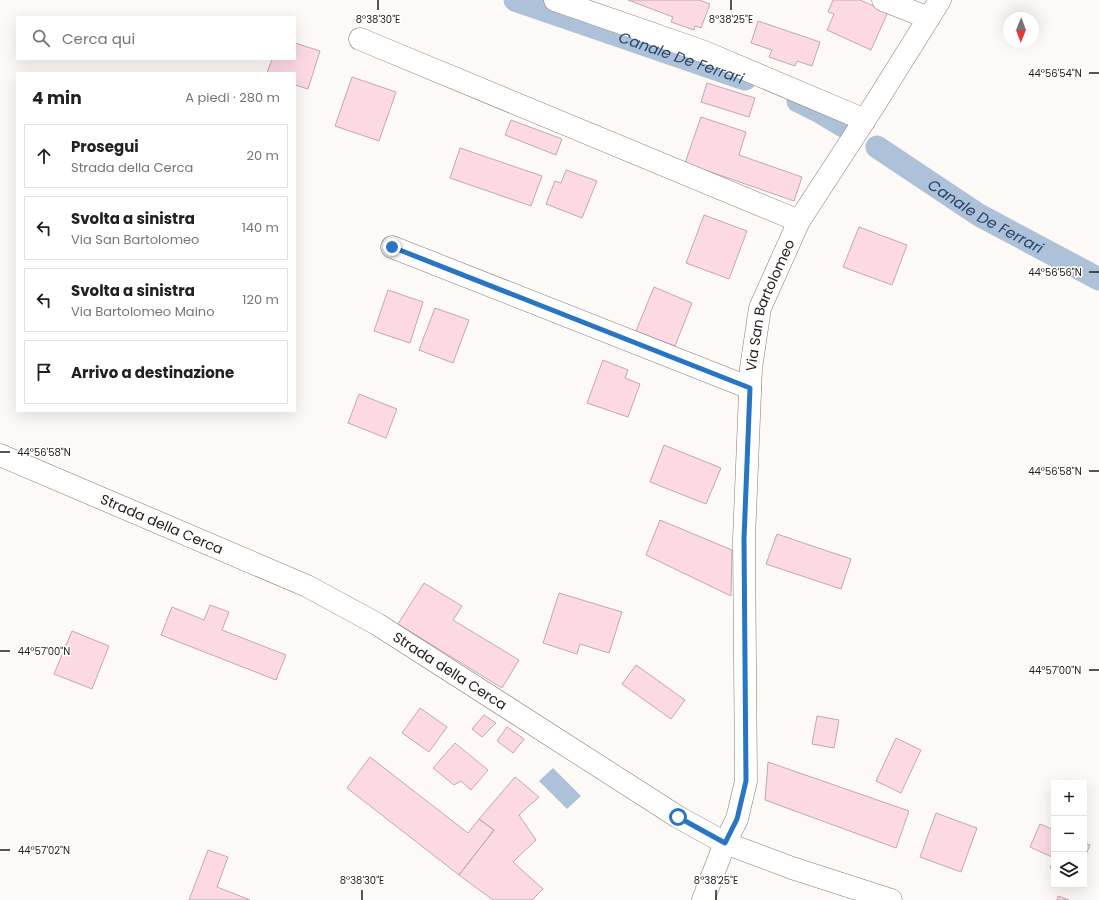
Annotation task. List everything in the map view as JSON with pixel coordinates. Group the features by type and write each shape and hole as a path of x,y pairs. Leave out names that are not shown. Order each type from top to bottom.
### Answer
{"street":[{"path":"556,0 702,51 865,120"},
{"path":"883,0 934,9"},
{"name":"Via San Bartolomeo","path":"703,900 725,843 737,819 746,781 744,539 751,368 760,308 799,220 865,120 934,9"},
{"path":"360,40 799,220"},
{"path":"392,247 750,388"},
{"name":"Strada della Cerca","path":"0,455 307,586 377,624 671,813 725,843 792,868 891,900"}],"water":[{"path":"553,768 581,796 567,809 539,781"}],"building":[{"path":"628,0 699,0 710,4 701,28 695,26 694,30 671,22 673,17"},
{"path":"833,0 860,0 888,12 871,50 827,30 834,14 828,12"},
{"path":"758,21 820,42 812,66 797,61 795,66 769,57 772,50 751,43"},
{"path":"296,43 320,51 308,89 296,85 296,72 267,72 272,60 296,60"},
{"path":"352,77 396,92 379,141 335,126"},
{"path":"707,83 755,98 749,117 701,102"},
{"path":"701,117 746,132 739,155 802,177 794,201 685,163"},
{"path":"511,120 562,139 556,155 505,135"},
{"path":"460,148 542,176 531,206 450,178"},
{"path":"566,170 597,181 582,218 546,204 555,181 561,183"},
{"path":"704,215 747,231 729,279 686,263"},
{"path":"859,227 907,245 892,285 843,267"},
{"path":"654,287 692,303 675,346 636,331"},
{"path":"388,290 423,302 410,343 374,331"},
{"path":"435,308 469,320 453,363 419,350"},
{"path":"603,360 628,370 625,378 640,384 628,417 587,403"},
{"path":"359,394 397,409 386,438 348,423"},
{"path":"664,445 721,468 706,504 650,482"},
{"path":"660,520 732,550 731,596 646,555"},
{"path":"777,534 851,559 841,589 766,564"},
{"path":"424,583 462,606 453,620 519,660 502,688 398,624"},
{"path":"559,593 622,612 609,653 580,644 577,654 543,643"},
{"path":"210,605 229,612 222,630 286,655 276,680 161,635 172,607 204,620"},
{"path":"72,631 109,646 92,689 54,674"},
{"path":"636,665 685,700 671,719 622,684"},
{"path":"420,708 447,727 429,752 402,733"},
{"path":"484,715 496,723 482,737 472,729"},
{"path":"817,716 839,720 834,748 812,744"},
{"path":"507,727 524,739 513,753 497,741"},
{"path":"896,738 921,750 901,793 876,781"},
{"path":"455,743 488,770 471,790 461,781 454,785 433,768"},
{"path":"370,757 468,833 479,819 494,830 459,875 347,788"},
{"path":"768,762 909,811 896,848 765,800"},
{"path":"515,777 539,797 519,815 536,840 513,862 543,889 532,900 493,900 459,875 494,830 479,819"},
{"path":"936,813 977,828 961,872 920,857"},
{"path":"1040,824 1051,829 1051,857 1030,847"},
{"path":"1087,844 1090,845 1087,852"},
{"path":"208,850 228,857 217,887 250,900 189,900"},
{"path":"1058,896 1069,900 1057,900"}],"waterway":[{"name":"Canale De Ferrari","path":"515,0 745,79"},
{"name":"Canale De Ferrari","path":"798,101 843,126"},
{"name":"Canale De Ferrari","path":"877,147 979,215 1099,279"}],"route":[{"path":"392,247 750,388 744,539 746,781 737,819 725,843 678,817"}]}
